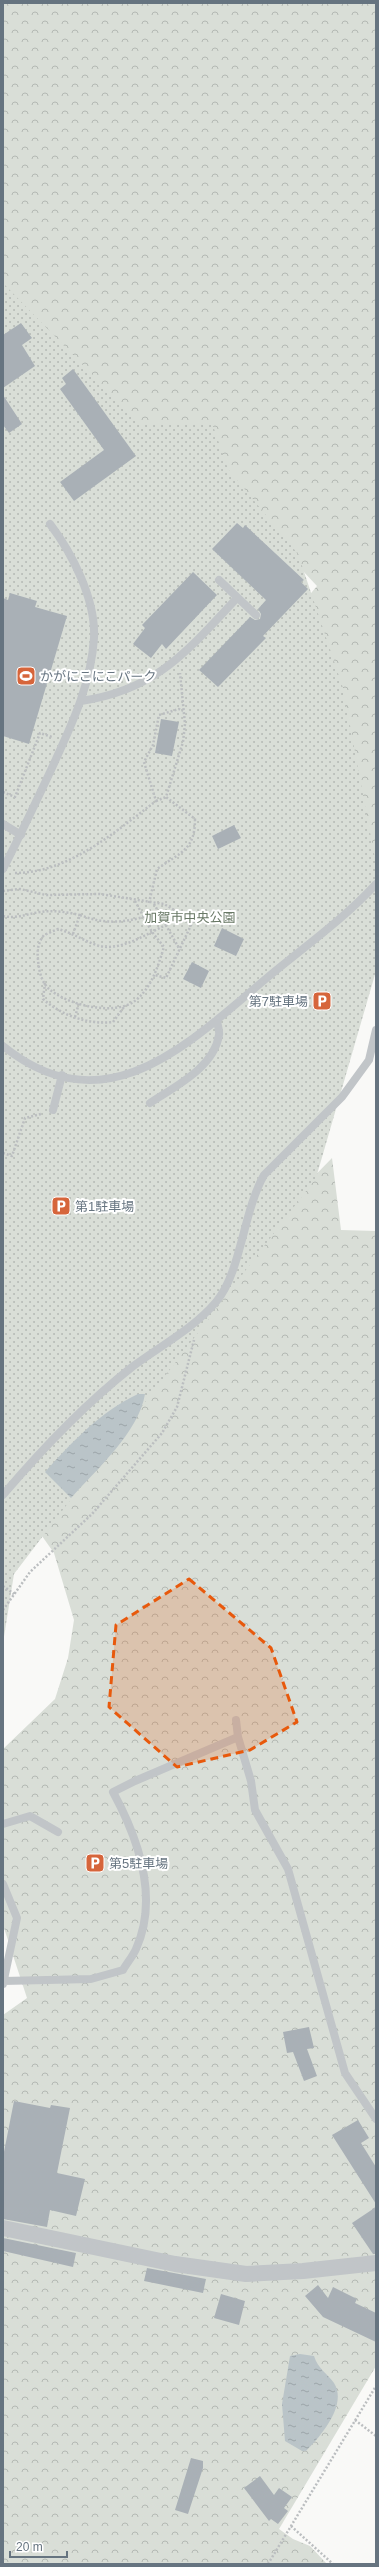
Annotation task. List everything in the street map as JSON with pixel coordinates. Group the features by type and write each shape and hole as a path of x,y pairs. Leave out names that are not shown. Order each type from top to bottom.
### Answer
{"street":[{"path":"3,2228 175,2264 246,2274 303,2271 376,2263"}],"lane":[{"path":"6,871 64,741 80,701 88,678 94,637 90,605 75,564 50,524"},
{"path":"219,580 256,615"},
{"path":"80,701 113,696 132,688 180,658 237,598"},
{"path":"3,824 21,835"},
{"path":"3,1046 21,1060 48,1072 62,1075 108,1079 138,1072 166,1058 217,1020 376,884"},
{"path":"150,1103 190,1077 210,1056 219,1035 217,1020"},
{"path":"3,1495 29,1464 90,1404 133,1367 200,1318 227,1287 255,1191 264,1175 342,1097 368,1060 376,1030"},
{"path":"52,1110 62,1075"},
{"path":"236,1720 238,1737 250,1781 255,1810 288,1869 345,2073 376,2119"},
{"path":"3,1884 17,1918 3,1982 92,1979 123,1970 136,1949 145,1916 144,1882 137,1844 126,1816 113,1792 135,1781 238,1737"},
{"path":"3,1824 30,1816 58,1832"}],"path":[{"path":"166,797 183,742 185,720 183,711 180,658"},
{"path":"156,801 144,762 153,745 159,714 179,709 183,711"},
{"path":"3,792 15,797 40,733 64,741"},
{"path":"6,871 28,873 67,859 92,847 119,830 156,801 166,797"},
{"path":"149,903 157,869 186,849 195,837 195,819 166,797"},
{"path":"3,891 20,889 46,895 100,894 154,904 164,904 193,921 166,978 155,975"},
{"path":"136,901 152,932 164,947 155,975 136,1001 114,1009 79,1003 58,995 45,983 40,974 37,949 39,941 44,935 58,929 73,934 96,945 114,946 152,932 166,925"},
{"path":"154,904 180,950"},
{"path":"3,916 12,918 41,912 55,911 80,915 104,923 125,922 144,917"},
{"path":"73,934 80,915"},
{"path":"45,983 43,999 54,1008 75,1017 102,1023 113,1022 124,1006"},
{"path":"75,1017 79,1003"},
{"path":"3,1153 12,1156 25,1118 52,1110"},
{"path":"3,1610 30,1572 92,1514 162,1433 177,1407 200,1318"},
{"path":"3,1586 14,1594"},
{"path":"268,2564 376,2386"},
{"path":"355,2420 376,2436"},
{"path":"291,2526 333,2564"}],"highlighted area":[{"path":"189,1579 271,1648 297,1722 250,1750 177,1767 109,1707 116,1625"}],"green space":[{"path":"3,3 376,3 376,867 260,654 317,586 287,554 232,520 3,296"},
{"name":"加賀市中央公園","path":"3,283 140,424 212,423 228,469 298,554 343,688 376,864 376,971 316,1178 14,1574 3,1643"},
{"path":"332,1158 341,1230 376,1231 376,2366 279,2529 293,2539 310,2546 327,2564 3,2564 3,2015 27,1998 3,1925 3,1749 55,1699 68,1658 74,1620 54,1553 25,1512 286,1205"}],"water":[{"path":"138,1394 145,1394 141,1408 126,1436 104,1463 71,1498 45,1472 87,1428 124,1401"},
{"path":"300,2354 314,2356 320,2368 334,2383 338,2401 325,2429 306,2451 302,2451 285,2441 282,2404 290,2356"}],"building":[{"path":"21,323 32,338 22,345 35,366 3,388 3,335"},
{"path":"73,369 136,456 74,501 60,482 104,450 60,389 66,384 62,378"},
{"path":"3,395 22,424 9,433 3,425"},
{"path":"237,523 243,528 245,525 304,580 301,582 308,589 263,636 266,638 218,687 199,670 250,617 255,620 260,619 261,614 258,609 266,600 212,549"},
{"path":"193,572 217,595 166,649 162,644 151,658 133,644 145,628 142,625"},
{"name":"かがにこにこパーク","path":"10,593 37,601 35,607 67,616 29,744 3,736 3,598 8,600"},
{"path":"161,719 179,722 172,756 155,753"},
{"path":"234,825 241,838 218,849 212,836"},
{"path":"222,928 244,939 236,956 214,946"},
{"path":"192,962 209,971 201,988 183,979"},
{"path":"309,2027 314,2048 307,2049 317,2076 304,2081 293,2052 287,2053 283,2032"},
{"path":"14,2101 50,2108 51,2105 70,2108 57,2173 85,2179 76,2216 50,2210 47,2227 3,2219 3,2157"},
{"path":"358,2120 369,2138 361,2143 376,2167 376,2204 332,2135"},
{"path":"376,2207 376,2254 373,2254 352,2223"},
{"path":"3,2238 76,2253 73,2267 3,2251"},
{"path":"147,2268 206,2279 203,2293 144,2281"},
{"path":"318,2285 328,2298 333,2287 357,2299 355,2303 376,2313 376,2342 323,2317 305,2296"},
{"path":"221,2294 245,2301 239,2325 214,2318"},
{"path":"191,2458 203,2461 203,2468 188,2514 175,2510"},
{"path":"260,2476 274,2495 279,2488 292,2497 284,2508 288,2511 278,2524 271,2519 269,2521 244,2488"}],"place":[{"name":"かがにこにこパーク","path":"26,676"},
{"name":"第7駐車場","path":"322,1001"},
{"name":"第1駐車場","path":"61,1206"},
{"name":"第5駐車場","path":"95,1863"}]}
